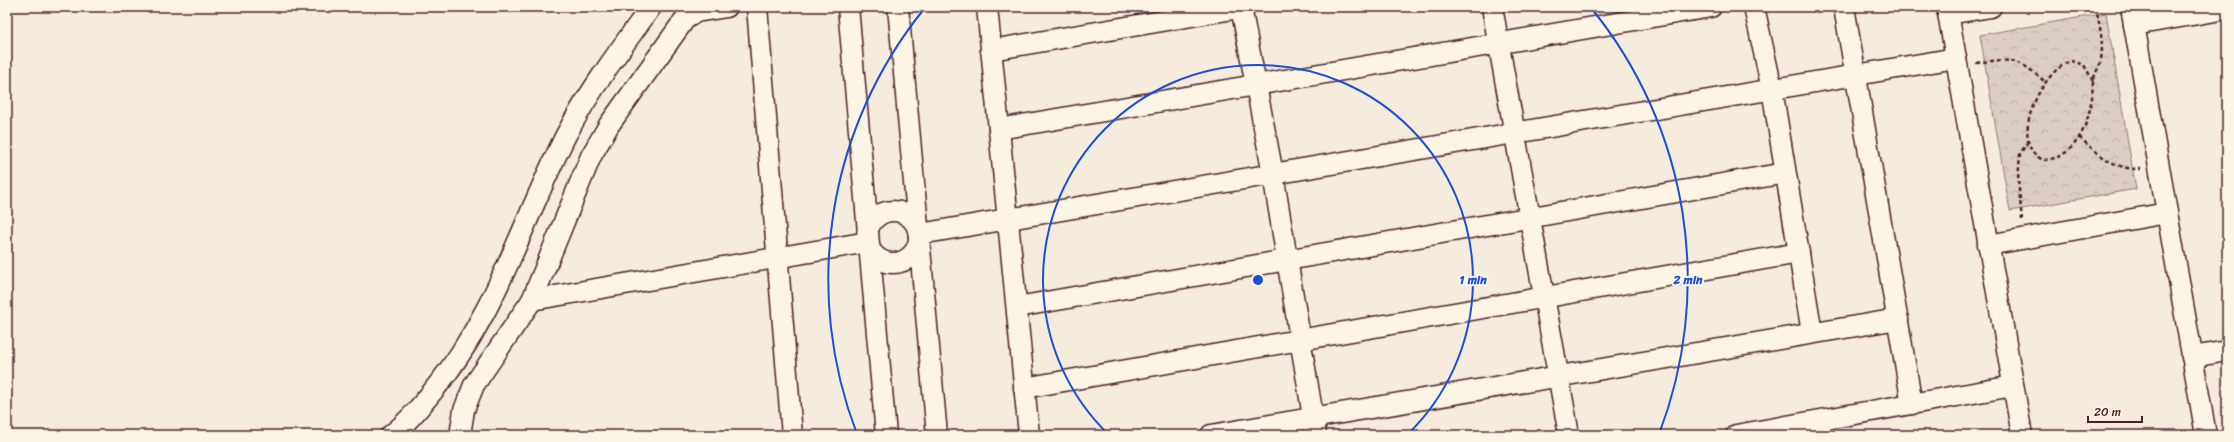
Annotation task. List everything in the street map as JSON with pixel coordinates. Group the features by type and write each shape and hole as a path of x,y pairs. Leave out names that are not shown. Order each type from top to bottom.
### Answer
{"street":[{"path":"391,435 422,404 467,345 499,288 522,237 542,186 567,134 612,60 651,7"},
{"path":"460,435 464,410 474,385 532,300 591,156 609,125 685,19 696,12 727,7"},
{"path":"757,7 792,435"},
{"path":"848,7 886,435"},
{"path":"898,7 920,234 937,435"},
{"path":"987,7 1029,435"},
{"path":"992,50 1242,7 1273,174 1314,426"},
{"path":"1492,7 1569,435"},
{"path":"999,129 1711,7"},
{"path":"1754,7 1772,89 1812,333"},
{"path":"1844,7 1912,404"},
{"path":"1991,7 1948,11 2022,435"},
{"path":"2206,435 2133,16 2227,9"},
{"path":"920,234 1772,89 1856,75 1956,61"},
{"path":"1016,307 1786,173"},
{"path":"889,211 906,214 915,222 920,234 916,251 910,258 898,263 884,262 877,258 868,242 869,226 881,214 889,211"},
{"path":"1988,245 2167,213"},
{"path":"532,300 868,242"},
{"path":"1024,388 1798,253"},
{"path":"1211,435 1314,426 1559,376 1898,319"},
{"path":"2192,357 2227,351"},
{"path":"1736,435 2013,386"}],"path":[{"path":"2093,81 2084,65 2072,61 2056,68 2045,82 2033,106 2029,124 2029,139 2032,152 2042,160 2053,160 2065,155 2080,137 2091,104 2093,81 2101,59 2100,26 2096,7"},
{"path":"1956,61 2014,60 2029,67 2045,82"},
{"path":"2080,137 2100,156 2114,165 2130,170 2159,168"},
{"path":"2024,238 2018,179 2020,154 2029,139"}],"green space":[{"path":"2106,13 2136,189 2010,211 1980,35"}]}
